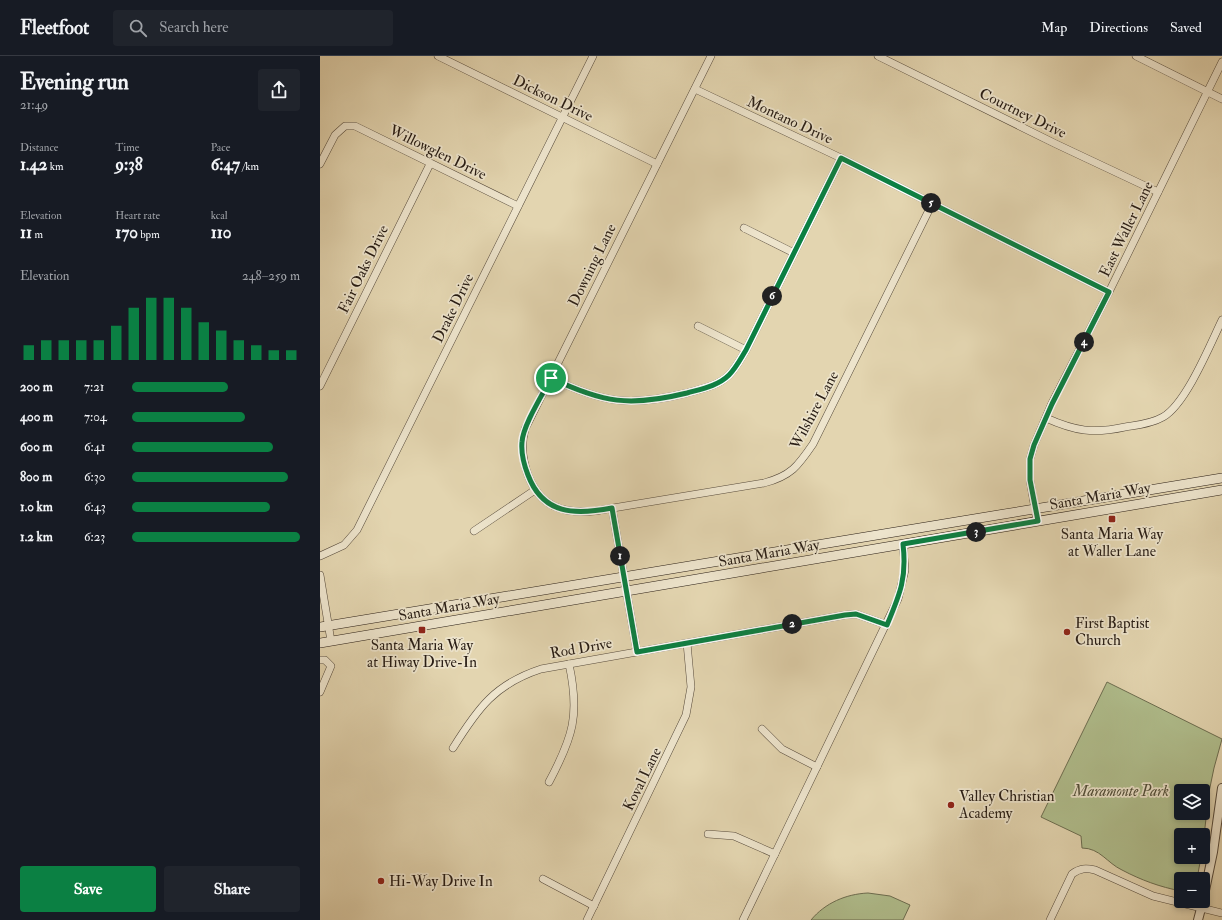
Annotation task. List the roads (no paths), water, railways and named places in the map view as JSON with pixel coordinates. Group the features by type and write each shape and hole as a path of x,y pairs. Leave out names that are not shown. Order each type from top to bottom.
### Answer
{"main road":[{"name":"Santa Maria Way","path":"324,627 1222,478"},
{"name":"Santa Maria Way","path":"320,643 1222,490"}],"street":[{"name":"Dickson Drive","path":"438,56 657,164"},
{"name":"Drake Drive","path":"320,556 344,545 357,530 593,56"},
{"name":"Downing Lane","path":"535,490 525,466 522,442 525,429 711,56"},
{"name":"Courtney Drive","path":"878,56 1056,144 1158,192"},
{"path":"1136,56 1222,99"},
{"name":"East Waller Lane","path":"1038,521 1030,480 1030,459 1034,445 1222,62"},
{"name":"Montano Drive","path":"695,89 841,158 1109,292"},
{"name":"Willowglen Drive","path":"320,164 335,135 344,126 355,126 518,206"},
{"path":"551,378 590,395 610,400 632,401 666,398 706,388 718,383 734,370 746,350 841,158"},
{"name":"Fair Oaks Drive","path":"320,386 430,164"},
{"name":"Wilshire Lane","path":"535,490 545,501 568,511 585,512 764,483 777,480 789,474 800,464 813,444 932,204"},
{"path":"744,228 794,253"},
{"path":"1046,418 1065,427 1089,432 1152,422 1163,417 1173,409 1190,383 1222,320"},
{"path":"698,326 746,350"},
{"path":"474,531 535,490"},
{"path":"612,508 637,652"},
{"path":"743,920 887,625 902,585 905,570 903,544"},
{"path":"320,575 324,627 331,641"},
{"name":"Rod Drive","path":"453,748 478,711 496,691 505,684 541,669 845,615 856,614 887,625"},
{"name":"Koval Lane","path":"587,920 686,715 691,687 687,643"},
{"path":"320,660 329,662 330,666 329,672 320,692"},
{"path":"549,782 569,740 573,727 575,711 574,685 569,664"},
{"path":"762,729 782,749 817,767"},
{"path":"1209,872 1222,788"},
{"path":"708,834 734,836 775,854"},
{"path":"1050,920 1072,874 1077,870 1086,868 1095,870 1153,896 1174,899"},
{"path":"542,880 594,906"},
{"path":"1210,907 1222,913"},
{"path":"1198,920 1201,908"}],"place":[{"name":"Santa Maria Way at Waller Lane","path":"1112,519"},
{"name":"Santa Maria Way at Hiway Drive-In","path":"422,630"},
{"name":"First Baptist Church","path":"1067,632"},
{"name":"Valley Christian Academy","path":"951,805"},
{"name":"Hi-Way Drive In","path":"381,881"}],"park label":[{"name":"Maramonte Park","path":"1121,791"}]}
